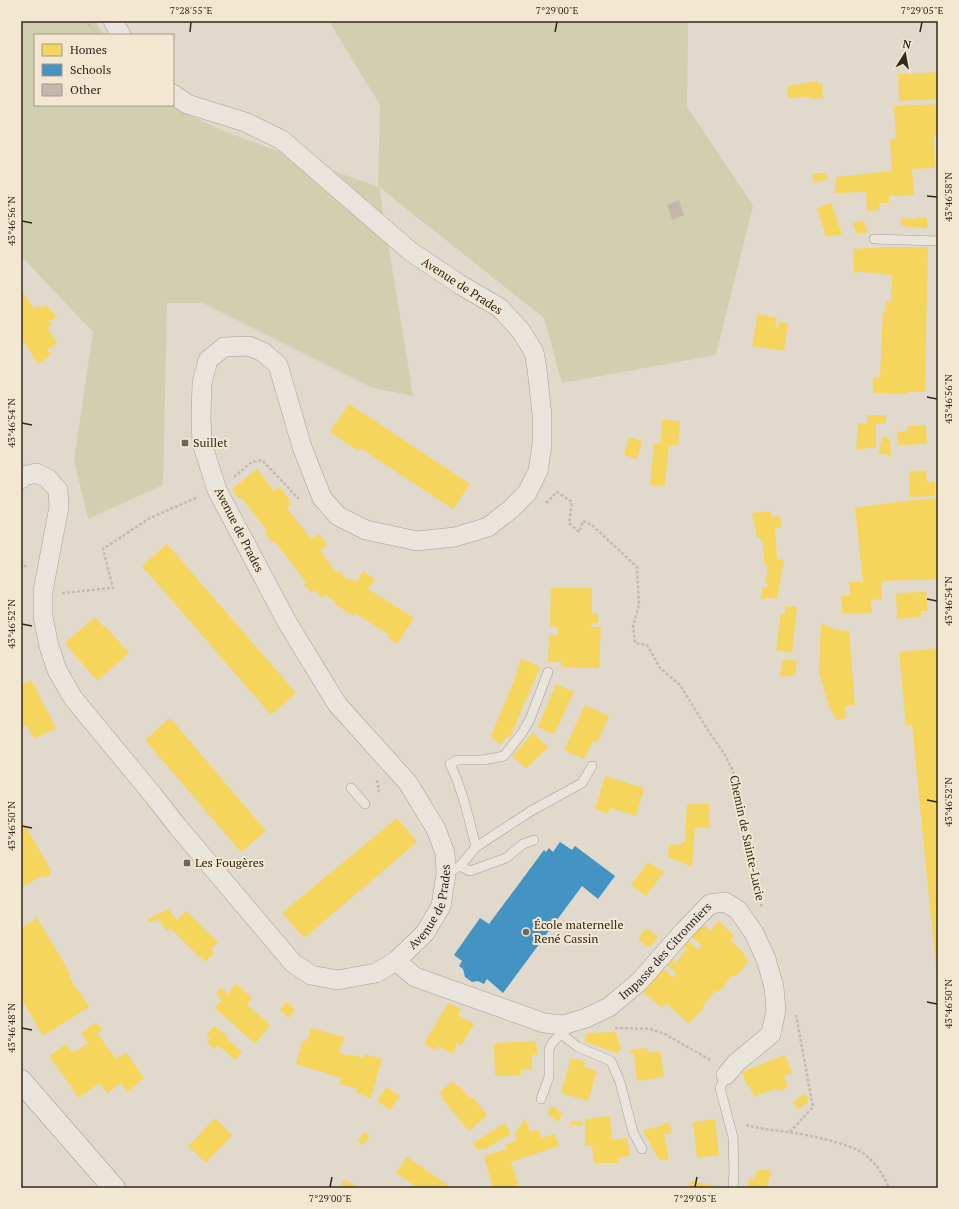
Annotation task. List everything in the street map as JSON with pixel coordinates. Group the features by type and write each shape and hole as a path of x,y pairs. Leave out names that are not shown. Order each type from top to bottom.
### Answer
{"street":[{"path":"113,21 120,34"},
{"name":"Avenue de Prades","path":"21,479 24,476 36,473 47,478 58,490 59,507 43,591 43,617 56,670 73,698 154,794 178,827 293,963 311,976 338,980 376,973 396,961 425,932 441,906 453,870 436,829 408,783 337,704 287,622 217,490 202,443 200,417 202,383 208,360 224,347 249,346 263,352 278,366 302,447 322,498 338,516 366,530 417,541 455,537 488,527 511,509 527,493 538,471 542,446 542,415 534,352 521,331 500,308 459,284 410,251 282,140 246,122 187,104 174,95"},
{"name":"Impasse des Citronniers","path":"396,961 415,977 544,1023 564,1028 609,1007 639,982 710,904 724,902 738,910 754,933 766,959 774,987 776,1010 771,1034 736,1063 726,1075"},
{"path":"21,1081 114,1188"}],"lane":[{"path":"874,239 938,241"},
{"path":"476,847 459,783 450,764 457,760 483,760 504,756 522,733 530,719 548,672"},
{"path":"453,870 476,847 531,811 582,783 592,766"},
{"path":"351,788 365,804"},
{"path":"453,870 470,871 506,858 523,844 534,840"},
{"path":"541,1099 549,1077 549,1050 552,1043 564,1028"},
{"path":"564,1028 565,1037 578,1047 611,1061 620,1082 633,1132 642,1149"},
{"name":"Impasse des Citronniers","path":"726,1075 720,1088 733,1137 733,1188"}],"path":[{"path":"230,481 252,462 262,460 296,494 300,501"},
{"name":"Chemin de Sainte-Lucie","path":"546,503 557,492 572,502 570,523 579,532 583,521 592,525 637,567 639,605 633,626 635,643 647,645 660,668 680,684 709,732 724,753 733,771 763,912"},
{"path":"21,561 30,570 31,586 43,591 64,593 112,588 103,549 150,518 202,496"},
{"path":"790,1132 813,1107 796,1013"},
{"path":"611,1028 650,1029 665,1034 713,1061 726,1075"},
{"path":"744,1125 757,1129 790,1132 838,1142 863,1152 880,1170 889,1188"}],"green space":[{"path":"21,21 95,21 103,34 34,34 34,106 171,106 223,131 378,187 380,105 329,21 688,21 687,107 753,205 716,355 562,383 544,318 379,187 413,396 373,388 203,303 167,303 163,485 88,519 74,460 93,332 21,256"}],"building: Homes":[{"path":"938,72 938,99 899,101 898,74"},
{"path":"818,81 818,84 822,83 823,98 788,98 787,86"},
{"path":"938,104 938,136 934,136 935,168 912,169 914,195 889,196 889,203 879,203 879,210 867,211 866,192 835,193 836,177 892,171 890,139 896,139 894,106"},
{"path":"826,173 828,179 814,183 812,174"},
{"path":"831,203 842,234 826,237 817,208"},
{"path":"915,217 927,218 927,228 901,226 902,218 915,219"},
{"path":"863,221 868,232 856,234 853,223"},
{"path":"928,247 925,392 908,392 908,394 873,393 873,377 880,378 883,311 886,311 886,301 891,301 892,275 861,272 854,273 853,249"},
{"path":"21,290 34,309 39,305 41,308 46,305 57,317 49,321 52,325 47,328 57,343 47,350 51,355 38,364 21,338"},
{"path":"758,314 777,318 775,327 778,328 779,322 788,323 784,351 752,346"},
{"path":"349,404 470,484 453,509 360,448 358,451 330,432"},
{"path":"867,415 886,415 886,423 876,424 876,447 856,450 858,423 867,423"},
{"path":"662,420 680,421 678,446 669,445 665,486 650,485 654,443 660,444"},
{"path":"926,425 927,444 898,445 897,432 907,431 907,426"},
{"path":"883,436 889,438 892,456 878,453"},
{"path":"629,437 642,441 637,459 624,455"},
{"path":"257,469 274,491 280,487 290,500 288,501 290,505 287,508 311,539 319,534 327,545 320,550 336,573 339,570 346,579 357,581 363,571 375,579 368,589 414,618 397,644 388,638 389,635 355,613 353,616 325,595 321,598 315,590 311,593 304,584 306,582 275,542 273,543 265,533 267,531 241,497 239,499 232,489"},
{"path":"926,470 927,482 935,482 935,496 909,497 909,472"},
{"path":"936,498 938,512 938,579 881,581 882,599 871,600 872,613 842,614 841,596 850,596 849,582 863,582 855,508"},
{"path":"771,511 771,517 780,516 781,527 775,528 777,559 784,560 777,599 767,597 767,599 761,599 762,587 767,587 768,584 765,584 768,567 764,563 764,550 761,538 757,538 752,513"},
{"path":"167,544 296,693 271,715 142,566"},
{"path":"551,588 592,588 592,613 598,613 598,623 591,623 591,627 601,627 599,668 561,667 561,662 548,662 549,635 558,635 558,627 550,626"},
{"path":"926,592 928,611 921,611 921,617 897,619 896,593"},
{"path":"786,606 797,607 792,653 776,650 780,617 781,614 785,614"},
{"path":"95,617 129,653 97,681 65,643"},
{"path":"821,623 836,630 849,631 855,705 845,706 846,718 836,720 828,703 819,672"},
{"path":"938,648 937,978 912,725 906,726 899,652"},
{"path":"521,659 540,667 510,737 508,736 500,745 491,736 514,681"},
{"path":"783,659 797,661 795,675 780,677"},
{"path":"31,680 56,728 34,739 27,725 21,728 21,685"},
{"path":"556,684 574,692 554,734 538,727"},
{"path":"585,705 609,716 597,743 593,741 584,759 564,750"},
{"path":"170,718 266,831 241,852 145,740"},
{"path":"533,733 548,747 528,767 525,768 512,756"},
{"path":"605,776 644,788 636,816 610,808 608,814 595,809"},
{"path":"687,804 709,804 709,828 695,827 692,867 668,857 669,844 681,845 681,842 685,842"},
{"path":"397,818 417,842 304,938 282,913"},
{"path":"21,819 51,870 49,871 51,875 45,878 43,875 21,888"},
{"path":"648,862 664,872 646,896 631,885"},
{"path":"168,909 177,920 186,911 218,942 211,949 214,953 205,962 170,928 167,931 158,919 150,923 146,920"},
{"path":"37,918 68,970 74,986 82,995 89,1007 43,1036 21,998 21,928"},
{"path":"719,921 734,936 730,940 744,953 748,962 735,977 733,975 718,992 716,990 689,1024 666,1003 662,1008 642,991 663,968 673,978 676,973 666,964 671,959 681,968 676,962 686,950 693,955 683,946 688,940 698,950 702,946 691,936 703,924 710,931"},
{"path":"646,928 658,937 649,948 638,939"},
{"path":"236,984 252,998 247,1005 270,1025 255,1044 215,1008 222,1000 216,994 221,988 228,994"},
{"path":"286,1002 295,1010 289,1018 280,1010"},
{"path":"448,1003 461,1009 458,1015 474,1024 461,1046 457,1043 452,1054 438,1046 436,1050 424,1044"},
{"path":"96,1022 102,1030 97,1033 116,1059 126,1052 144,1078 127,1092 121,1083 107,1093 99,1083 79,1098 49,1056 66,1044 73,1053 88,1043 81,1033"},
{"path":"214,1026 227,1036 226,1038 242,1052 235,1060 218,1045 214,1049 207,1043 210,1039 206,1035"},
{"path":"311,1028 344,1037 339,1053 364,1058 365,1054 382,1059 371,1098 356,1093 358,1089 339,1084 341,1078 296,1064 303,1040 307,1041"},
{"path":"616,1032 621,1050 617,1052 618,1054 584,1041 587,1033"},
{"path":"536,1041 537,1055 532,1055 532,1069 521,1070 521,1075 495,1076 494,1043"},
{"path":"648,1048 648,1053 660,1051 664,1077 637,1081 634,1053 630,1053 629,1050"},
{"path":"785,1055 792,1073 784,1075 788,1087 777,1091 776,1088 754,1097 749,1085 747,1086 742,1072"},
{"path":"571,1058 585,1062 584,1067 597,1071 588,1101 561,1093"},
{"path":"453,1081 471,1099 473,1098 487,1115 469,1131 442,1099 444,1097 439,1093"},
{"path":"386,1087 400,1096 390,1110 377,1101"},
{"path":"806,1093 808,1102 798,1109 793,1102"},
{"path":"552,1106 563,1114 558,1122 547,1113"},
{"path":"610,1116 612,1140 627,1138 630,1156 618,1158 619,1163 594,1163 592,1146 585,1146 585,1119"},
{"path":"215,1118 232,1135 206,1163 188,1146"},
{"path":"525,1118 530,1131 539,1130 541,1138 555,1134 559,1146 511,1162 519,1187 493,1188 484,1156 507,1149 505,1144 517,1141 515,1134"},
{"path":"715,1119 719,1155 697,1158 693,1122"},
{"path":"571,1121 583,1121 583,1126 570,1125"},
{"path":"669,1122 672,1134 664,1134 669,1159 659,1160 643,1130 663,1126 662,1124"},
{"path":"505,1123 511,1134 484,1150 483,1148 478,1151 473,1143"},
{"path":"364,1132 370,1135 363,1145 357,1141"},
{"path":"407,1157 452,1188 418,1188 396,1173"},
{"path":"767,1169 771,1173 767,1188 747,1188 750,1178 754,1180 757,1171"},
{"path":"344,1179 360,1188 346,1188 341,1185"},
{"path":"690,1181 718,1186 718,1188 689,1188"}],"building: Schools":[{"path":"560,842 572,850 575,846 615,876 598,899 582,886 503,993 487,979 484,984 478,981 472,982 465,977 463,969 459,966 462,961 454,955 480,918 489,924 544,850 546,852 549,848 553,852"}],"building: Other":[{"path":"679,200 684,215 672,220 667,205"}],"place":[{"name":"Suillet","path":"185,443"},
{"name":"Les Fougères","path":"187,863"},
{"name":"École maternelle René Cassin","path":"526,932"}]}
